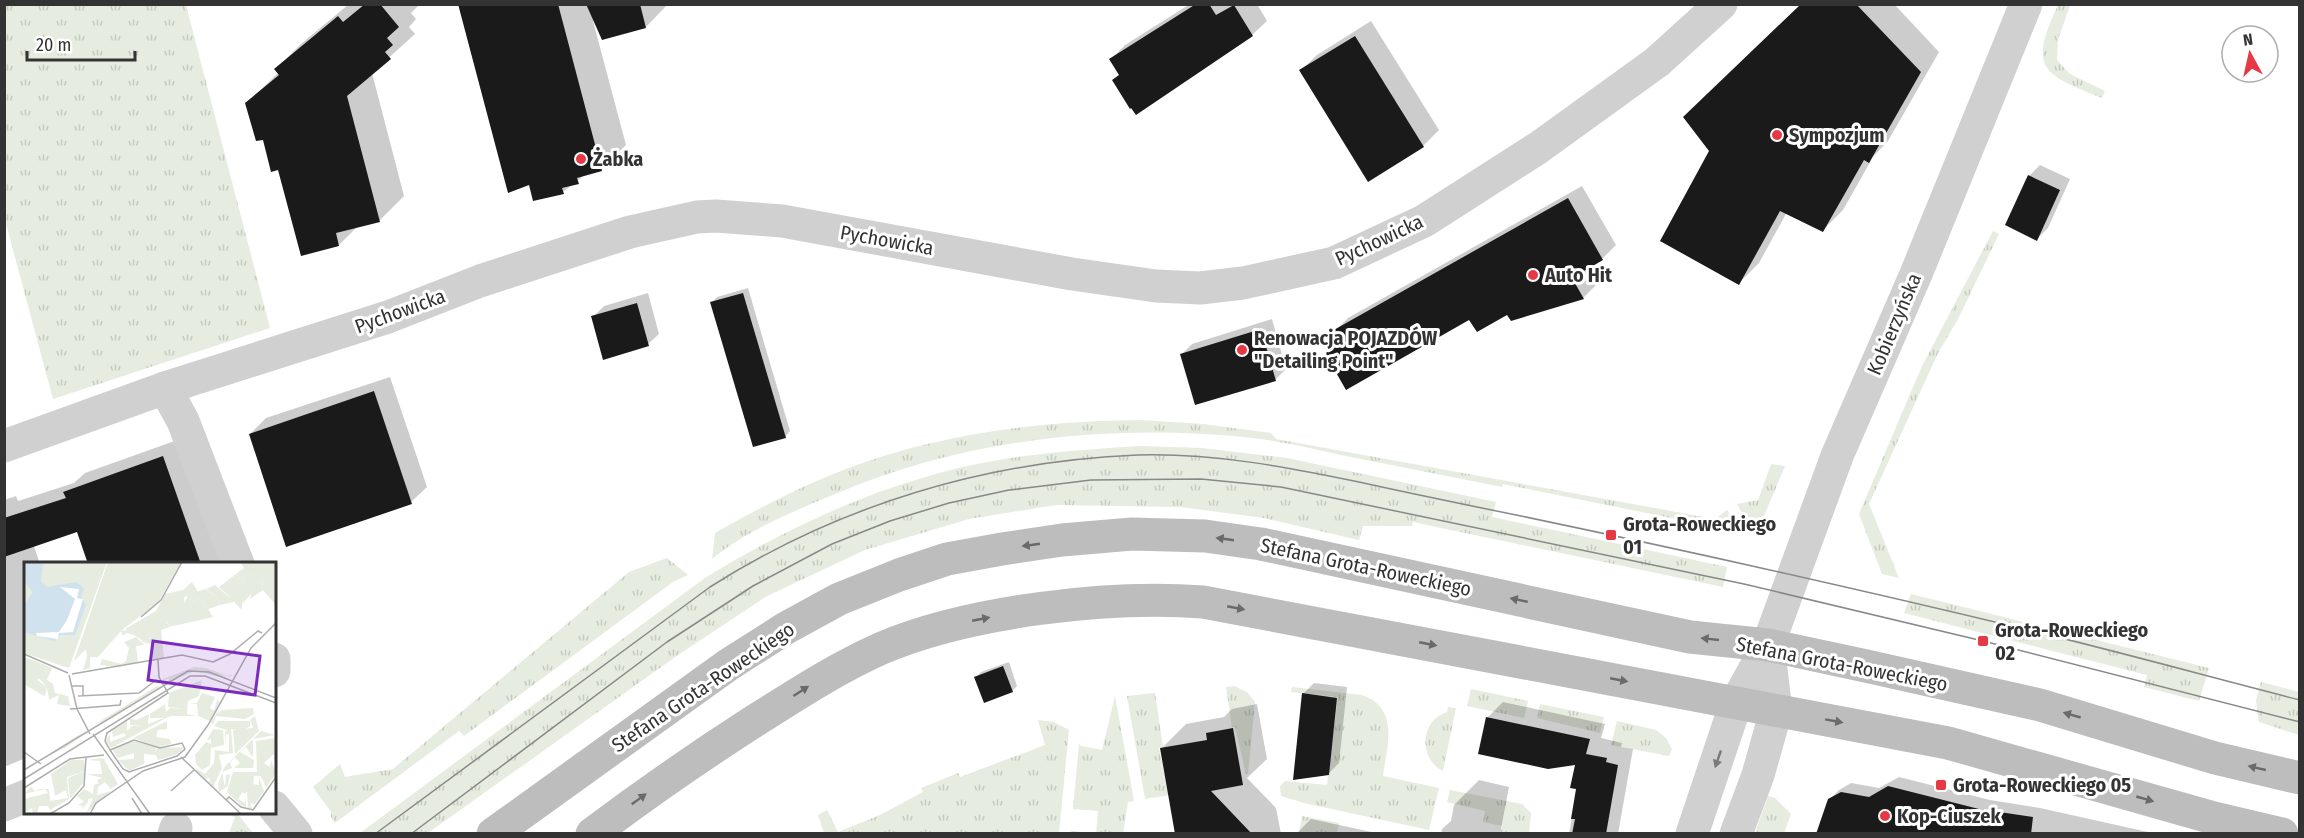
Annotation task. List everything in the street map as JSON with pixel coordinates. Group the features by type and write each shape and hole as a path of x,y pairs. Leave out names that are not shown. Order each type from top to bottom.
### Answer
{"main road":[{"name":"Stefana Grota-Roweckiego","path":"494,834 729,664 839,599 947,559 1012,547 1132,534 1205,536 1261,544 1690,637 1768,645 2040,705 2215,758 2300,778"},
{"path":"592,834 677,770 824,676 884,648 959,624 1082,604 1178,600 1203,602 1948,743 2210,817 2282,834"}],"street":[{"name":"Pychowicka","path":"4,446 165,388 388,317 480,280 630,232 697,217 749,217 782,221 1072,274 1156,286 1200,288 1243,284 1334,263 1424,220 1538,148 1657,62 1721,4"},
{"name":"Kobierzyńska","path":"1692,834 1737,703 1768,645 1837,456 1942,210 2026,4"},
{"path":"165,388 183,421 237,562"},
{"name":"Kobierzyńska","path":"1736,834 1758,775 1776,711 1768,645"},
{"path":"4,805 24,797"},
{"path":"276,809 296,834"}],"green space":[{"path":"4,5 186,5 270,328 53,399 5,220"},
{"path":"2058,5 2070,5 2058,40 2057,60 2070,74 2105,91 2102,98 2066,82 2054,75 2046,66 2043,56 2044,43"},
{"path":"1993,231 1999,234 1958,319 1938,353 1869,504 1899,578 1882,574 1859,514 1922,366"},
{"path":"1141,420 1203,424 1271,433 1276,439 1715,519 1727,510 1740,528 1736,531 1503,484 1502,487 1253,438 1201,434 1096,434 991,447 889,474 790,513 741,538 712,559 715,533 796,490 882,457 918,446 992,431 1066,423"},
{"path":"1140,446 1202,448 1287,458 1496,502 1492,517 1727,567 1723,587 1413,522 1412,526 1363,526 1359,540 1264,518 1180,507 1056,505 969,519 865,550 767,596 678,655 428,833 360,833 705,578 775,538 887,489 964,467 1038,454"},
{"path":"1771,464 1785,466 1759,528 1749,527 1737,504 1758,500"},
{"path":"667,558 688,575 673,582 464,736 459,731 335,823 331,812 313,787 340,764 345,777 393,769 629,572"},
{"path":"1911,594 2209,668 2199,701 2144,687 2147,675 1904,613"},
{"path":"2261,682 2299,692 2299,735 2259,722 2256,701"},
{"path":"1235,686 1248,693 1255,702 1248,774 1246,774 1235,727 1232,727 1226,687"},
{"path":"1292,687 1362,695 1374,701 1382,709 1388,729 1383,776 1439,788 1429,830 1281,796 1280,786 1285,781 1327,785 1338,697 1291,692"},
{"path":"1471,689 1528,701 1524,718 1467,706"},
{"path":"1155,693 1163,747 1159,748 1164,773 1176,794 1145,799 1127,696"},
{"path":"1115,696 1134,801 1128,802 1123,833 1096,833 1098,811 1073,809 1079,744 1102,750"},
{"path":"1540,704 1604,717 1600,733 1537,718"},
{"path":"1448,707 1456,708 1443,771 1429,758 1426,740 1431,723 1438,716 1447,712"},
{"path":"1038,720 1054,722 1069,730 1059,833 824,833 818,815 827,810 838,832 880,815 923,792 921,788 958,773 960,777 1045,745"},
{"path":"1617,721 1656,730 1666,738 1672,749 1669,756 1611,745"},
{"path":"1450,790 1522,804 1531,813 1529,833 1500,833 1502,826 1483,822 1485,811 1447,802"},
{"path":"1768,796 1775,798 1791,814 1784,833 1755,833"},
{"path":"228,814 238,814 253,833 229,833 235,817"},
{"path":"1302,816 1339,823 1337,833 1299,833"},
{"path":"1071,831 1096,833 1071,833"}],"building":[{"path":"365,4 380,4 399,27 387,38 393,45 385,52 391,59 347,96 380,222 336,233 339,246 301,256 278,170 271,172 263,140 256,141 245,103 279,75 274,69 338,16 343,22"},
{"path":"458,4 558,4 602,171 577,178 579,184 562,188 564,194 533,201 529,185 508,193"},
{"path":"586,4 640,4 646,28 602,40"},
{"path":"1196,4 1209,4 1216,15 1234,5 1253,36 1136,115 1112,80 1119,75 1109,59"},
{"path":"1801,4 1856,4 1921,72 1869,163 1864,160 1823,232 1780,211 1739,285 1660,241 1709,151 1683,117"},
{"path":"1355,36 1424,147 1368,182 1299,70"},
{"path":"2028,175 2060,190 2037,241 2005,225"},
{"path":"1568,198 1603,260 1572,278 1584,299 1511,321 1507,315 1477,332 1469,320 1346,390 1326,355 1332,331"},
{"path":"743,293 786,438 753,447 710,302"},
{"path":"637,303 649,346 603,360 591,316"},
{"path":"1261,329 1276,381 1195,405 1180,354"},
{"path":"374,391 412,504 286,547 249,434"},
{"path":"163,456 200,562 87,562 77,532 4,557 4,518 66,498 63,492"},
{"path":"1003,666 1013,692 984,703 974,677"},
{"path":"1302,693 1337,698 1329,775 1293,780"},
{"path":"1486,717 1590,739 1586,754 1607,758 1606,762 1618,765 1606,834 1572,834 1575,819 1571,819 1576,789 1570,788 1575,765 1548,769 1478,754"},
{"path":"1233,728 1243,785 1211,791 1252,834 1175,834 1160,748 1207,740 1206,733"},
{"path":"1888,786 1979,809 2033,817 2031,834 1816,834 1828,799 1841,792 1869,797"}],"tram line":[{"path":"375,834 710,587 759,558 810,533 915,492 1025,467 1081,459 1138,455 1222,459 1332,476 1771,570 1958,613 2300,700"},
{"path":"411,834 667,642 753,586 832,544 890,521 949,503 1009,490 1091,480 1201,479 1281,487 1744,584 1983,641 2300,722"}],"place":[{"name":"Sympozjum","path":"1777,135"},
{"name":"Żabka","path":"581,159"},
{"name":"Auto Hit","path":"1533,275"},
{"name":"Renowacja POJAZDÓW \"Detailing Point\"","path":"1242,350"},
{"name":"Grota-Roweckiego 01","path":"1611,535"},
{"name":"Grota-Roweckiego 02","path":"1983,641"},
{"name":"Grota-Roweckiego 05","path":"1941,785"},
{"name":"Kop-Ciuszek","path":"1885,816"}]}
